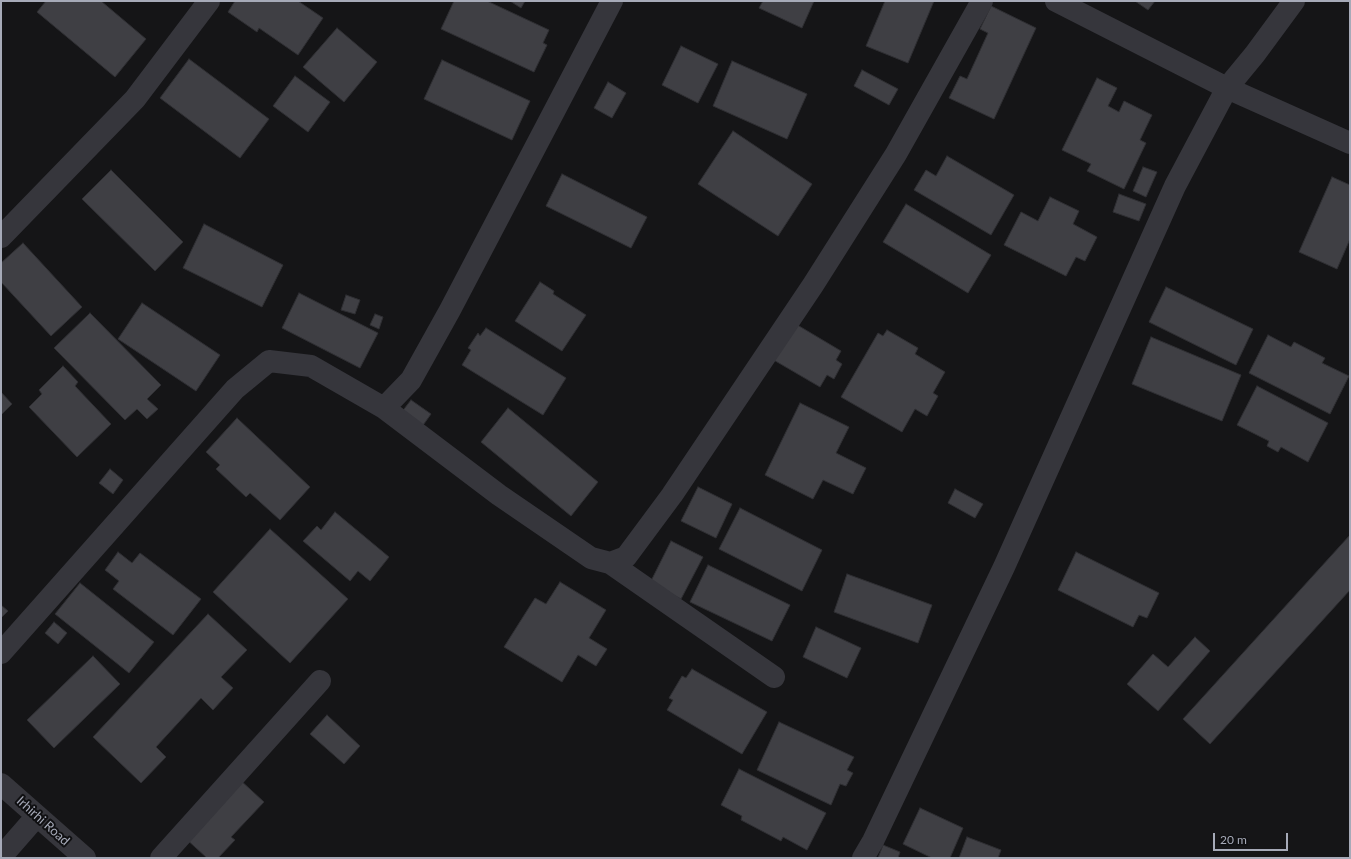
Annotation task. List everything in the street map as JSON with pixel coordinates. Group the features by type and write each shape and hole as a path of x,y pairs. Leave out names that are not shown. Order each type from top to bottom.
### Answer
{"street":[{"path":"1,237 135,99 209,1"},
{"path":"384,408 411,380 450,310 612,1"},
{"path":"610,563 626,557 658,514 813,285 896,154 982,1"},
{"path":"1056,1 1227,88 1350,143"},
{"path":"863,858 1004,567 1175,186 1227,88 1255,54 1294,1"},
{"path":"1,654 235,390 269,361 311,366 384,408 499,495 591,558 610,563 774,677"},
{"path":"161,858 320,681"},
{"name":"Irhirhi Road","path":"1,784 36,817 84,858"},
{"path":"1,857 36,817"}],"building":[{"path":"46,1 101,1 146,39 115,77 37,12"},
{"path":"235,1 298,1 323,18 298,55 259,28 257,32 228,12"},
{"path":"454,1 487,1 549,30 543,43 547,45 534,72 441,29"},
{"path":"510,1 525,1 521,8"},
{"path":"763,1 814,1 802,28 759,8"},
{"path":"885,1 934,1 908,63 866,46"},
{"path":"1135,1 1155,1 1148,10"},
{"path":"991,6 1036,28 994,119 949,98 960,76 967,79 988,33 980,29"},
{"path":"337,28 377,62 344,102 303,67"},
{"path":"681,46 718,64 698,103 662,85"},
{"path":"189,59 269,119 240,158 160,98"},
{"path":"442,60 530,101 512,140 424,99"},
{"path":"732,61 807,94 787,139 713,106"},
{"path":"862,70 898,89 889,105 854,86"},
{"path":"295,76 330,102 308,132 273,106"},
{"path":"1097,78 1117,88 1108,106 1119,112 1124,101 1152,115 1140,140 1146,143 1124,189 1087,171 1091,164 1062,150"},
{"path":"608,82 626,93 612,118 594,108"},
{"path":"733,131 812,184 778,236 698,184"},
{"path":"947,156 1014,195 991,235 914,190 926,170 936,176"},
{"path":"1143,167 1157,172 1146,197 1133,191"},
{"path":"111,170 183,242 155,271 82,199"},
{"path":"562,174 647,217 631,248 546,206"},
{"path":"1332,177 1350,185 1350,239 1337,269 1299,252"},
{"path":"1119,194 1146,204 1139,221 1113,212"},
{"path":"1050,197 1079,211 1073,224 1097,237 1085,261 1076,257 1066,276 1004,245 1021,212 1038,221"},
{"path":"906,204 991,255 968,293 883,242"},
{"path":"204,224 283,265 262,307 183,268"},
{"path":"23,243 82,307 51,336 1,282 1,263"},
{"path":"540,282 554,291 553,294 586,315 562,351 515,321"},
{"path":"1166,287 1253,329 1236,365 1149,322"},
{"path":"299,293 378,333 360,368 282,328"},
{"path":"346,295 360,300 355,314 341,310"},
{"path":"142,303 220,355 196,391 118,339"},
{"path":"90,313 161,385 147,399 158,409 147,419 137,409 125,420 54,348"},
{"path":"375,314 383,317 379,329 370,325"},
{"path":"794,323 841,351 836,360 842,364 834,379 827,375 820,387 772,359"},
{"path":"486,328 566,378 543,415 462,365 471,350 468,348 478,333 480,336"},
{"path":"887,330 918,348 915,354 945,372 933,393 938,396 927,416 915,409 902,432 841,397 878,333 883,336"},
{"path":"1268,335 1291,347 1294,342 1325,358 1322,363 1349,376 1330,414 1249,373"},
{"path":"1151,337 1241,375 1222,421 1132,384"},
{"path":"63,366 78,382 75,386 111,424 77,457 29,407 42,394 39,390"},
{"path":"1257,386 1328,423 1308,462 1281,447 1278,452 1267,446 1269,441 1237,425"},
{"path":"1,392 12,404 1,415"},
{"path":"411,400 431,414 421,428 401,413"},
{"path":"800,403 849,427 836,453 866,468 853,494 823,480 813,499 765,475"},
{"path":"508,408 598,482 571,516 481,442"},
{"path":"237,418 310,487 280,520 250,493 246,497 216,469 220,465 206,452"},
{"path":"110,469 123,480 113,494 99,483"},
{"path":"698,487 732,504 716,538 681,521"},
{"path":"955,489 983,504 975,518 948,503"},
{"path":"740,508 822,550 802,591 719,549"},
{"path":"335,512 389,557 370,581 358,571 350,581 303,541 317,526 321,530"},
{"path":"270,529 348,599 290,663 213,592"},
{"path":"1350,535 1350,590 1210,744 1183,719"},
{"path":"671,541 703,557 681,599 650,583"},
{"path":"118,552 132,563 140,553 201,599 173,635 113,589 119,581 105,570"},
{"path":"1076,552 1159,593 1147,618 1139,615 1133,627 1058,590"},
{"path":"708,565 790,605 772,641 690,602"},
{"path":"847,574 932,605 918,643 834,612"},
{"path":"560,582 606,610 589,638 607,649 596,666 578,655 562,682 504,647 535,598 546,604"},
{"path":"80,583 154,642 129,673 55,614"},
{"path":"1,605 8,611 1,618"},
{"path":"208,614 247,650 221,677 233,688 213,710 201,698 156,747 166,757 141,783 93,737"},
{"path":"54,622 67,633 58,644 45,633"},
{"path":"816,627 861,648 847,678 803,657"},
{"path":"1195,637 1210,651 1158,711 1127,684 1153,654 1168,667"},
{"path":"93,656 120,684 54,748 27,720"},
{"path":"692,669 767,712 742,754 667,710 673,700 669,698 682,676 686,678"},
{"path":"327,715 360,746 344,764 310,734"},
{"path":"779,722 854,757 847,770 853,773 846,786 840,784 831,805 757,770"},
{"path":"739,769 826,813 807,850 783,837 781,841 741,820 742,816 721,805"},
{"path":"238,778 264,802 231,837 235,840 218,858 207,858 184,837"},
{"path":"920,808 963,828 950,858 932,858 903,844"},
{"path":"967,837 1001,850 998,858 959,858"},
{"path":"883,845 900,852 898,858 878,858"}]}
